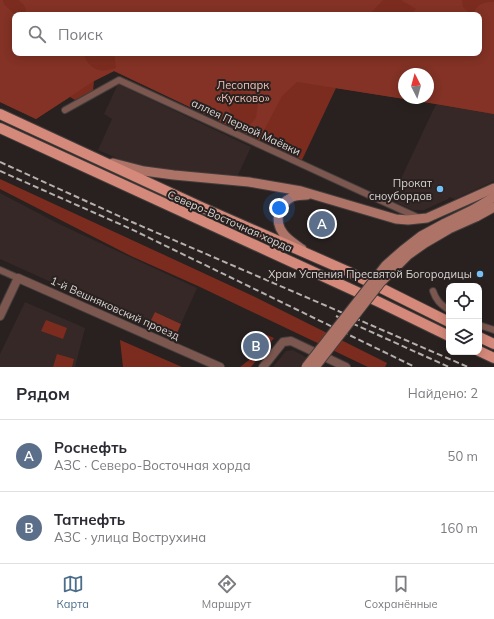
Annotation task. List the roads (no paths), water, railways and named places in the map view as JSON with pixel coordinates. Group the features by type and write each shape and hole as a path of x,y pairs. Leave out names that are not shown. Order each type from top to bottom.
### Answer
{"main road":[{"name":"Северо-Восточная хорда","path":"0,114 374,284 446,320"},
{"name":"Северо-Восточная хорда","path":"0,128 446,335"},
{"path":"96,158 144,171 249,182 315,194 396,219 408,220 427,218 494,188"},
{"path":"306,253 282,232 278,224 278,214 288,199 297,196 315,194"},
{"path":"315,367 381,282 408,255 425,243 474,214 494,197"},
{"path":"306,367 386,265 403,250 421,236 445,223 494,207"},
{"path":"482,338 494,344"},
{"path":"482,352 494,358"}],"street":[{"name":"аллея Первой Маёвки","path":"65,110 119,80 420,219"},
{"path":"474,214 494,212"},
{"name":"1-й Вешняковский проезд","path":"0,270 220,367"},
{"path":"0,316 18,278"},
{"path":"433,291 436,299 446,308"},
{"path":"482,326 494,330"},
{"path":"262,367 283,342 291,342 346,367"}],"railway":[{"path":"0,162 132,222 468,367"},
{"path":"0,171 131,229 415,367"},
{"path":"336,316 449,367"}],"place":[{"name":"Прокат сноубордов","path":"440,189"},
{"name":"Роснефть","path":"322,224"},
{"name":"Храм Успения Пресвятой Богородицы","path":"480,274"},
{"name":"Татнефть","path":"256,346"}],"park label":[{"name":"Лесопарк «Кусково»","path":"243,91"}]}
